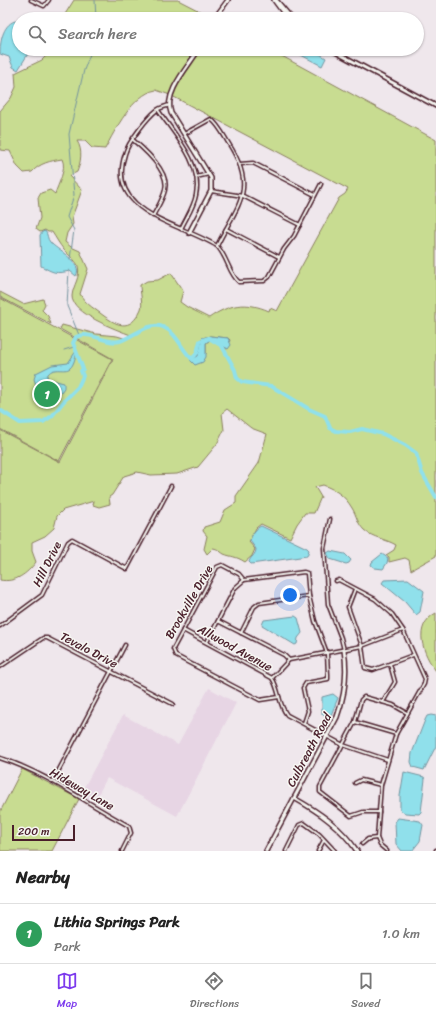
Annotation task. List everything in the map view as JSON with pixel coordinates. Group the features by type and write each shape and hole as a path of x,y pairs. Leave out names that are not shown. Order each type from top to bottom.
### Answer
{"street":[{"path":"31,0 44,6 49,0"},
{"path":"219,12 228,0"},
{"path":"275,0 283,12"},
{"path":"275,0 286,12"},
{"path":"189,232 211,191 212,182 209,173 171,114 169,105 172,93 183,71 194,56"},
{"path":"343,56 436,106"},
{"path":"169,105 158,110 132,140 125,152 123,160 123,182 127,193 136,206 153,216 217,246 224,255 236,279 242,282 266,280 300,225 321,184"},
{"path":"158,110 190,159 196,176 196,195 182,229"},
{"path":"184,134 211,119 240,164 244,179 242,196 237,212 217,246"},
{"path":"132,140 150,154 165,180 165,191 153,216"},
{"path":"240,164 253,163 315,195"},
{"path":"196,176 209,173"},
{"path":"211,191 242,196 300,225"},
{"path":"226,229 280,257"},
{"name":"Hill Drive","path":"0,626 42,595 68,542 72,539 127,569 171,486"},
{"name":"Culbreath Road","path":"266,851 328,736 344,697 346,672 344,650 340,635 329,609 327,598 324,548 330,519"},
{"name":"Brookville Drive","path":"244,580 239,574 220,565 173,649 176,656 260,700 279,697"},
{"path":"207,642 235,588 244,580 304,572 308,573 309,596 315,621 327,653 328,678 306,683 303,688 308,711 304,723"},
{"path":"336,581 339,580 384,606 392,614 403,630 413,655 420,667 424,684 396,734 381,785 378,838 380,845 387,851"},
{"path":"355,589 348,603 348,607 362,646 365,668 373,670 413,655"},
{"path":"241,633 254,607 259,603 309,596"},
{"path":"218,621 284,655 289,660"},
{"name":"Allwood Avenue","path":"183,630 272,678 276,685 282,710 287,715 343,745 388,760"},
{"path":"272,678 289,660 362,646 403,630"},
{"name":"Tevalo Drive","path":"0,668 43,638 47,638 172,704"},
{"path":"53,781 125,645"},
{"path":"383,702 394,682 390,664"},
{"path":"379,812 363,812 351,816 320,792 320,787 355,722 361,700 364,697 383,702 407,713"},
{"path":"355,722 396,734"},
{"name":"Hideway Lane","path":"0,758 24,766 53,781 129,826 132,829 131,833 122,851"},
{"path":"355,783 361,780 381,785"},
{"path":"294,798 313,808 337,826 357,851"},
{"path":"286,851 299,825 304,823 324,839 335,851"},
{"path":"362,844 368,839 378,838"},
{"path":"318,851 324,839"}],"shaded area":[{"path":"209,688 236,703 177,816 107,778 94,802 81,793 123,715 178,745"}],"green space":[{"path":"74,0 178,0 201,12 66,12"},
{"path":"46,56 193,56 182,71 170,95 156,90 140,98 132,105 119,123 105,149 92,148 85,141 77,141 81,152 80,164 77,172 69,176 82,190 72,217 73,224 67,233 65,242 71,247 80,251 88,269 80,294 89,305 117,324 127,324 132,322 137,317 142,307 140,285 147,281 158,280 171,273 183,291 180,302 209,318 216,313 231,307 245,305 269,311 270,308 277,311 339,198 345,194 348,189 172,96 184,72 195,56 282,56 436,140 436,556 411,570 409,560 405,558 389,562 389,557 386,555 394,550 396,545 371,535 364,530 360,525 354,511 346,500 336,491 323,485 315,487 321,497 314,513 305,513 297,524 290,538 261,524 256,528 249,542 255,549 252,556 245,562 213,548 207,554 204,549 207,536 203,531 204,527 220,522 225,510 236,503 236,496 259,463 267,434 251,428 227,409 222,413 224,430 217,444 198,467 177,474 151,475 137,472 124,476 112,495 109,497 110,504 99,507 93,505 94,501 63,510 57,516 54,528 45,536 32,542 32,551 36,562 25,574 16,579 5,581 0,580 0,430 60,462 113,359 60,329 62,325 96,334 117,336 127,339 131,335 96,320 79,309 72,296 78,277 79,270 77,264 62,248 52,232 45,230 40,232 36,229 40,218 38,198 41,193 50,190 55,194 63,172 62,159 38,166 32,172 24,173 17,166 10,151 0,150 0,111 11,98 16,87 15,73 42,60","holes":["210,336 228,338 230,340 227,349 210,340 206,343 206,354 195,365 190,360 197,356 202,338"]},
{"path":"0,292 23,304 43,299 45,304 42,310 48,316 51,324 0,297"},
{"path":"0,298 112,359 59,461 0,429"},
{"path":"436,613 436,671 424,649 422,633 424,625"},
{"path":"22,769 79,799 52,851 0,851 0,812"}],"water":[{"path":"11,23 12,56 27,56 18,70 13,67 9,57 0,54 1,40 7,26"},
{"path":"303,56 323,56 326,58 322,66"},
{"path":"45,231 50,242 73,261 77,271 76,276 70,271 55,272 41,266 40,235"},
{"path":"210,336 228,338 231,345 228,349 210,340 206,343 206,357 203,362 195,365 190,360 198,356 202,338"},
{"path":"76,351 77,353 70,368 52,371 47,376 48,379 64,383 64,388 61,392 48,393 37,388 34,379 36,373 52,365 68,363"},
{"path":"261,526 307,548 309,550 307,556 251,564 249,562 256,549 250,541 253,534"},
{"path":"330,551 345,554 351,560 346,564 330,559 327,553"},
{"path":"382,554 388,558 387,563 383,569 375,568 371,565 372,562"},
{"path":"408,579 424,591 420,612 416,615 405,602 382,583 384,580"},
{"path":"295,616 298,618 302,633 298,638 297,644 295,645 262,625 264,620"},
{"path":"333,694 338,698 329,720 322,714 322,697"},
{"path":"427,716 436,716 436,746 424,770 413,767 411,762 412,753"},
{"path":"404,772 424,777 425,779 421,812 419,814 405,813 400,810 400,796"},
{"path":"398,818 420,821 423,825 420,841 412,851 402,851 396,844 395,822"}],"waterway":[{"path":"95,0 96,12"},
{"path":"70,259 74,230 67,217 74,195 69,134 84,70 89,56"},
{"path":"69,270 67,306 79,335"},
{"path":"0,410 20,423 43,422 52,416 78,387 83,376 81,371 83,369 73,343 76,337 87,335 115,342 125,339 141,330 152,326 158,326 163,327 172,333 192,359 197,353 200,341 209,338 222,346 235,370 237,378 242,382 271,386 309,409 325,416 330,428 336,431 350,432 362,429 383,434 405,445 416,453 422,473 436,497"},
{"path":"64,350 74,347"}],"place":[{"name":"Lithia Springs Park","path":"47,394"}]}
